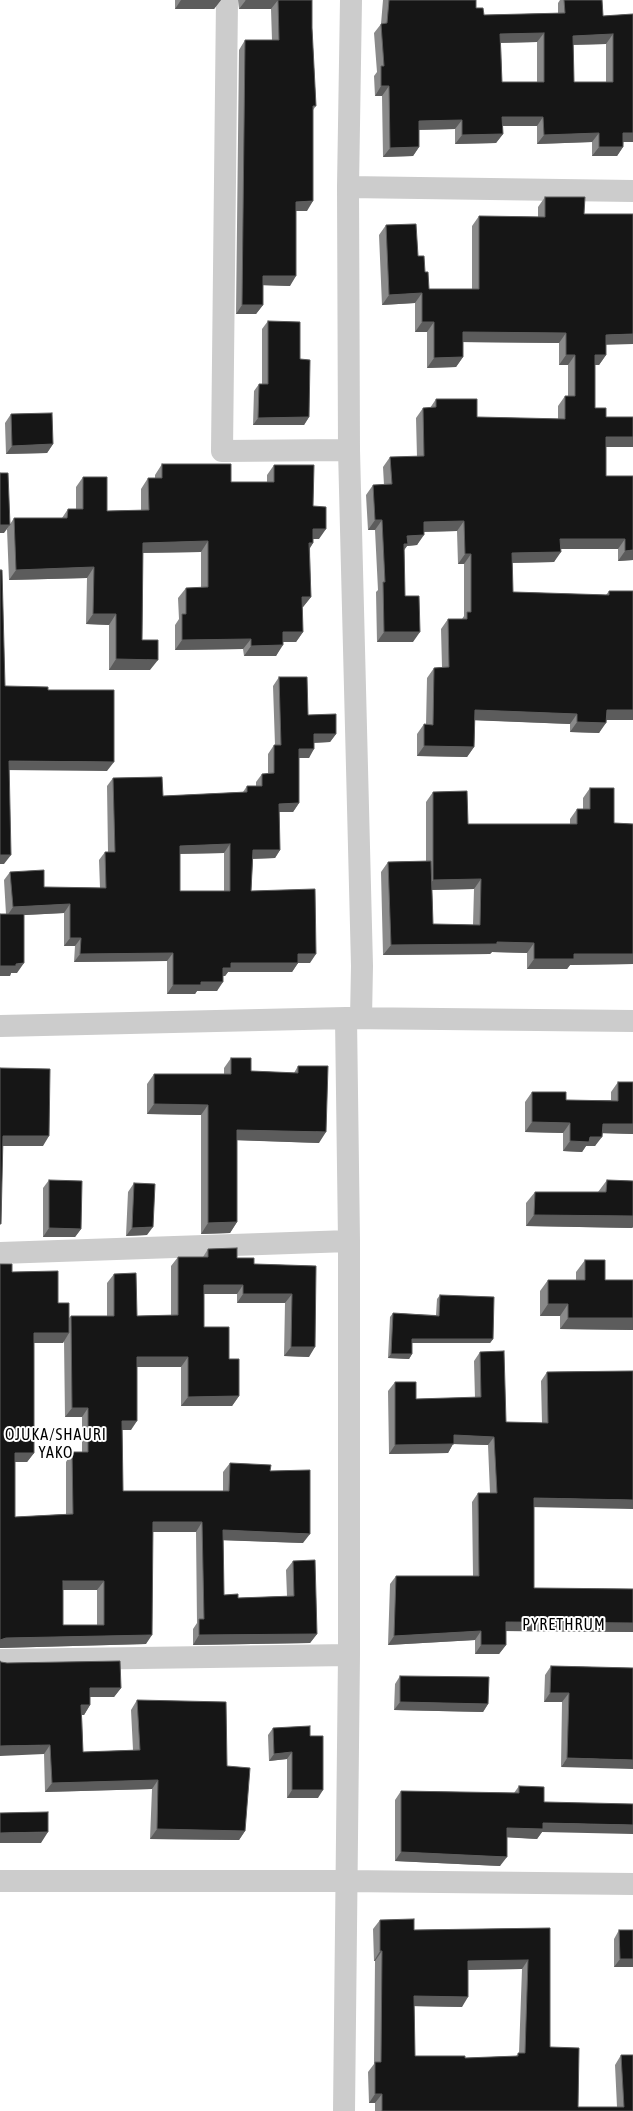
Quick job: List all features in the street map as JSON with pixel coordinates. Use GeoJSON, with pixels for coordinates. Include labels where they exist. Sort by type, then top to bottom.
{"type":"FeatureCollection","features":[{"type":"Feature","properties":{"kind":"street"},"geometry":{"type":"LineString","coordinates":[[227,0],[222,451],[350,450]]}},
{"type":"Feature","properties":{"kind":"street"},"geometry":{"type":"LineString","coordinates":[[344,2111],[345,1881],[349,1655],[349,1240],[354,1018],[362,966],[350,450],[348,187],[351,0]]}},
{"type":"Feature","properties":{"kind":"street"},"geometry":{"type":"LineString","coordinates":[[348,187],[633,191]]}},
{"type":"Feature","properties":{"kind":"street"},"geometry":{"type":"LineString","coordinates":[[0,1026],[354,1018],[633,1021]]}},
{"type":"Feature","properties":{"kind":"street"},"geometry":{"type":"LineString","coordinates":[[0,1254],[349,1240]]}},
{"type":"Feature","properties":{"kind":"street"},"geometry":{"type":"LineString","coordinates":[[0,1660],[349,1655]]}},
{"type":"Feature","properties":{"kind":"street"},"geometry":{"type":"LineString","coordinates":[[0,1881],[345,1881],[633,1884]]}},
{"type":"Feature","properties":{"kind":"building"},"geometry":{"type":"Polygon","coordinates":[[[278,0],[312,0],[316,106],[313,106],[313,201],[296,202],[296,276],[263,276],[263,305],[242,305],[245,40],[279,40],[278,0]]]}},
{"type":"Feature","properties":{"kind":"building"},"geometry":{"type":"Polygon","coordinates":[[[389,0],[476,0],[476,8],[483,8],[484,15],[565,13],[564,0],[602,0],[603,16],[633,14],[633,133],[623,133],[623,147],[599,147],[599,133],[544,135],[543,117],[502,117],[503,134],[462,135],[462,120],[419,121],[419,147],[390,148],[389,86],[381,86],[381,66],[384,66],[381,24],[387,23],[389,0]],[[544,33],[500,34],[502,82],[544,82],[544,33]],[[613,34],[573,36],[574,82],[613,82],[613,34]]]}},
{"type":"Feature","properties":{"kind":"building"},"geometry":{"type":"Polygon","coordinates":[[[545,197],[585,197],[584,214],[633,214],[633,334],[606,335],[606,355],[595,355],[595,408],[606,408],[606,417],[633,417],[633,437],[606,437],[606,476],[633,476],[633,550],[625,551],[625,539],[560,539],[561,552],[512,553],[513,592],[609,595],[609,591],[633,591],[633,710],[607,710],[606,723],[577,722],[577,714],[475,710],[474,747],[424,746],[424,724],[433,725],[434,668],[449,667],[448,619],[467,619],[467,612],[471,612],[471,554],[465,554],[464,521],[424,522],[424,535],[407,536],[408,544],[404,544],[405,596],[419,596],[420,632],[384,632],[383,582],[385,582],[382,520],[375,520],[373,485],[392,484],[390,457],[424,456],[423,408],[436,407],[436,399],[477,399],[477,417],[565,419],[565,396],[575,396],[575,355],[566,355],[566,333],[463,332],[463,357],[434,358],[434,322],[422,322],[422,293],[389,295],[386,225],[416,224],[418,256],[424,256],[425,272],[428,272],[429,289],[479,289],[479,216],[545,217],[545,197]]]}},
{"type":"Feature","properties":{"kind":"building"},"geometry":{"type":"Polygon","coordinates":[[[268,321],[300,322],[300,359],[310,360],[309,417],[258,418],[259,384],[268,384],[268,321]]]}},
{"type":"Feature","properties":{"kind":"building"},"geometry":{"type":"Polygon","coordinates":[[[52,413],[53,444],[12,446],[11,414],[52,413]]]}},
{"type":"Feature","properties":{"kind":"building"},"geometry":{"type":"Polygon","coordinates":[[[162,464],[231,464],[231,482],[274,482],[274,465],[314,465],[313,506],[326,507],[326,529],[313,529],[313,543],[309,543],[311,597],[302,597],[303,632],[283,632],[283,645],[251,646],[251,639],[182,640],[182,614],[186,614],[186,588],[208,587],[208,541],[143,543],[142,640],[158,640],[158,660],[116,659],[116,614],[93,614],[94,567],[16,570],[14,518],[67,518],[68,509],[83,509],[83,477],[107,477],[107,511],[149,510],[148,478],[162,478],[162,464]]]}},
{"type":"Feature","properties":{"kind":"building"},"geometry":{"type":"Polygon","coordinates":[[[0,473],[8,473],[10,525],[0,525],[0,473]]]}},
{"type":"Feature","properties":{"kind":"building"},"geometry":{"type":"Polygon","coordinates":[[[0,570],[2,570],[5,686],[48,687],[48,690],[114,690],[114,762],[9,761],[11,855],[0,855],[0,570]]]}},
{"type":"Feature","properties":{"kind":"building"},"geometry":{"type":"Polygon","coordinates":[[[279,677],[307,677],[308,715],[336,714],[336,734],[314,734],[314,749],[299,749],[299,803],[279,804],[280,850],[253,850],[251,891],[315,889],[316,954],[298,954],[298,963],[231,963],[231,968],[223,968],[223,982],[201,982],[201,985],[173,985],[173,953],[80,954],[81,938],[70,938],[70,904],[13,907],[10,872],[44,870],[44,887],[106,888],[105,852],[115,852],[113,778],[162,777],[163,796],[247,792],[247,786],[262,786],[262,774],[274,773],[274,745],[281,745],[279,677]],[[230,844],[180,846],[180,891],[230,891],[230,844]]]}},
{"type":"Feature","properties":{"kind":"building"},"geometry":{"type":"Polygon","coordinates":[[[590,788],[614,788],[614,823],[633,824],[633,954],[574,954],[574,959],[534,959],[534,943],[497,942],[497,944],[391,945],[388,862],[431,861],[433,924],[480,925],[481,879],[433,880],[433,792],[467,791],[468,824],[577,824],[577,809],[590,809],[590,788]]]}},
{"type":"Feature","properties":{"kind":"building"},"geometry":{"type":"Polygon","coordinates":[[[0,914],[24,914],[24,963],[16,964],[16,966],[0,966],[0,914]]]}},
{"type":"Feature","properties":{"kind":"building"},"geometry":{"type":"Polygon","coordinates":[[[231,1058],[251,1058],[251,1071],[298,1073],[298,1066],[328,1066],[326,1132],[237,1130],[237,1222],[208,1223],[208,1105],[154,1104],[154,1074],[231,1074],[231,1058]]]}},
{"type":"Feature","properties":{"kind":"building"},"geometry":{"type":"Polygon","coordinates":[[[0,1068],[50,1069],[49,1136],[3,1136],[1,1224],[0,1224],[0,1068]]]}},
{"type":"Feature","properties":{"kind":"building"},"geometry":{"type":"Polygon","coordinates":[[[618,1082],[633,1082],[633,1124],[603,1124],[602,1137],[590,1137],[589,1142],[570,1141],[570,1123],[532,1122],[532,1092],[566,1092],[566,1100],[618,1101],[618,1082]]]}},
{"type":"Feature","properties":{"kind":"building"},"geometry":{"type":"Polygon","coordinates":[[[49,1180],[82,1181],[81,1229],[49,1228],[49,1180]]]}},
{"type":"Feature","properties":{"kind":"building"},"geometry":{"type":"Polygon","coordinates":[[[607,1180],[633,1181],[633,1216],[534,1215],[535,1192],[606,1192],[607,1180]]]}},
{"type":"Feature","properties":{"kind":"building"},"geometry":{"type":"Polygon","coordinates":[[[134,1183],[155,1184],[153,1227],[132,1228],[134,1183]]]}},
{"type":"Feature","properties":{"kind":"building"},"geometry":{"type":"Polygon","coordinates":[[[237,1248],[237,1258],[254,1258],[254,1264],[316,1266],[315,1347],[291,1347],[292,1294],[243,1294],[243,1285],[204,1285],[204,1327],[229,1327],[229,1359],[239,1359],[239,1396],[188,1397],[188,1357],[137,1357],[137,1421],[122,1421],[123,1491],[229,1491],[230,1463],[271,1465],[270,1471],[310,1470],[310,1534],[223,1530],[224,1595],[238,1594],[238,1598],[294,1596],[293,1561],[315,1560],[317,1634],[199,1635],[199,1619],[204,1619],[202,1522],[153,1522],[152,1635],[6,1638],[0,1640],[0,1264],[12,1264],[12,1272],[58,1271],[58,1303],[69,1303],[69,1333],[34,1333],[34,1453],[15,1453],[15,1517],[73,1514],[72,1452],[88,1452],[88,1408],[72,1408],[71,1316],[114,1316],[114,1274],[136,1273],[137,1316],[178,1315],[178,1257],[208,1257],[208,1249],[237,1248]],[[63,1581],[63,1625],[104,1625],[104,1581],[63,1581]]]}},
{"type":"Feature","properties":{"kind":"building"},"geometry":{"type":"Polygon","coordinates":[[[585,1260],[605,1260],[605,1280],[633,1280],[633,1318],[568,1318],[568,1304],[548,1304],[548,1280],[585,1280],[585,1260]]]}},
{"type":"Feature","properties":{"kind":"building"},"geometry":{"type":"Polygon","coordinates":[[[440,1295],[494,1297],[493,1339],[412,1339],[412,1354],[391,1354],[393,1313],[439,1316],[440,1295]]]}},
{"type":"Feature","properties":{"kind":"building"},"geometry":{"type":"Polygon","coordinates":[[[504,1351],[506,1422],[548,1423],[547,1372],[633,1371],[633,1500],[534,1498],[534,1588],[633,1589],[633,1623],[506,1622],[506,1645],[481,1645],[481,1631],[394,1636],[396,1576],[479,1576],[478,1493],[497,1493],[494,1437],[454,1435],[454,1444],[395,1445],[395,1382],[416,1382],[416,1399],[481,1397],[480,1352],[504,1351]]]}},
{"type":"Feature","properties":{"kind":"building"},"geometry":{"type":"Polygon","coordinates":[[[0,1661],[7,1663],[120,1661],[121,1688],[90,1688],[90,1705],[81,1705],[83,1752],[140,1750],[137,1700],[226,1702],[227,1766],[250,1768],[245,1831],[157,1829],[158,1780],[52,1783],[50,1745],[0,1746],[0,1661]]]}},
{"type":"Feature","properties":{"kind":"building"},"geometry":{"type":"Polygon","coordinates":[[[551,1666],[633,1668],[633,1760],[567,1758],[569,1693],[550,1693],[551,1666]]]}},
{"type":"Feature","properties":{"kind":"building"},"geometry":{"type":"Polygon","coordinates":[[[400,1676],[489,1677],[488,1704],[400,1702],[400,1676]]]}},
{"type":"Feature","properties":{"kind":"building"},"geometry":{"type":"Polygon","coordinates":[[[310,1726],[310,1736],[323,1736],[323,1790],[292,1790],[292,1752],[274,1754],[273,1728],[310,1726]]]}},
{"type":"Feature","properties":{"kind":"building"},"geometry":{"type":"Polygon","coordinates":[[[519,1786],[544,1787],[544,1802],[633,1804],[633,1825],[543,1823],[543,1829],[507,1828],[507,1857],[401,1852],[401,1791],[519,1793],[519,1786]]]}},
{"type":"Feature","properties":{"kind":"building"},"geometry":{"type":"Polygon","coordinates":[[[48,1812],[48,1832],[0,1833],[0,1813],[48,1812]]]}},
{"type":"Feature","properties":{"kind":"building"},"geometry":{"type":"Polygon","coordinates":[[[414,1919],[414,1930],[550,1928],[550,2047],[579,2048],[578,2107],[624,2107],[621,2055],[633,2055],[633,2111],[382,2111],[382,2094],[375,2094],[375,2062],[381,2062],[382,1951],[380,1951],[380,1920],[414,1919]],[[528,1960],[468,1961],[468,1997],[414,1996],[415,2056],[465,2056],[465,2058],[518,2056],[518,2053],[525,2053],[528,1960]]]}},
{"type":"Feature","properties":{"kind":"building"},"geometry":{"type":"Polygon","coordinates":[[[619,1930],[633,1930],[633,1959],[620,1959],[619,1930]]]}},
{"type":"Feature","properties":{"kind":"district","name":"OJUKA/SHAURI YAKO"},"geometry":{"type":"Point","coordinates":[56,1444]}},
{"type":"Feature","properties":{"kind":"district","name":"PYRETHRUM"},"geometry":{"type":"Point","coordinates":[564,1625]}}]}
